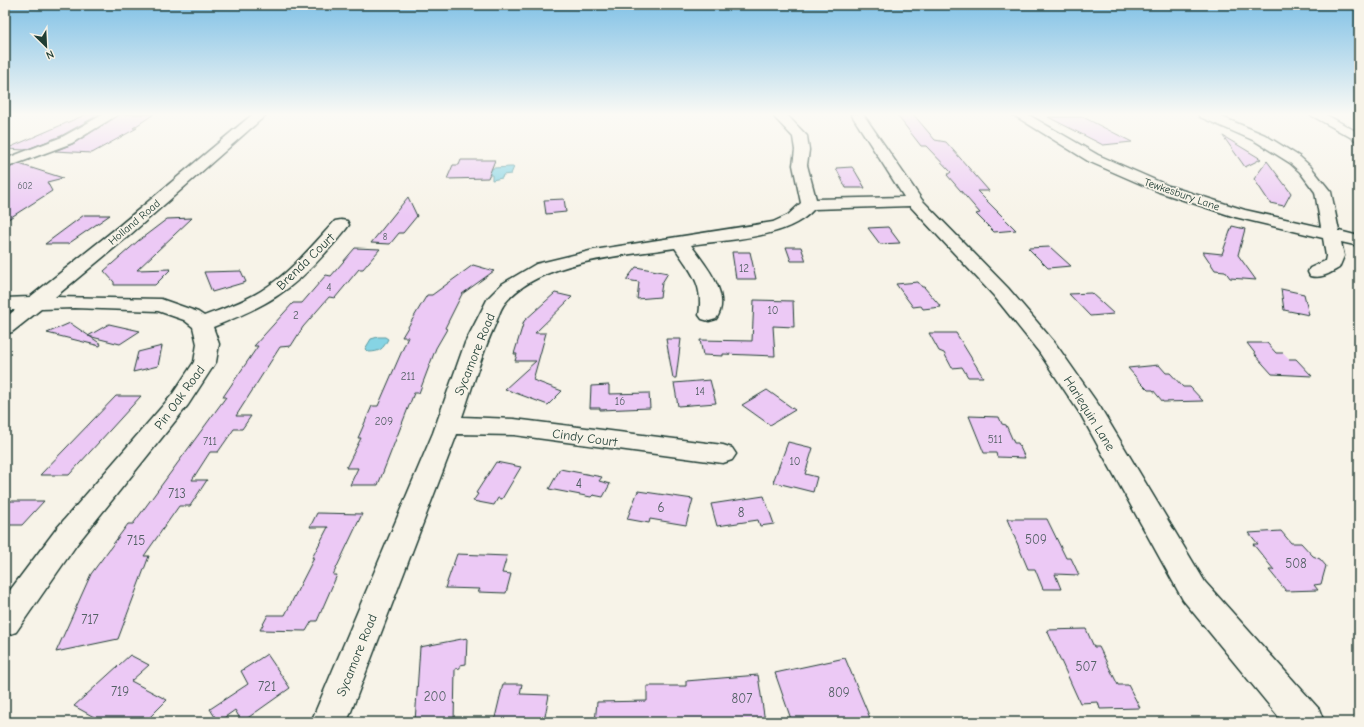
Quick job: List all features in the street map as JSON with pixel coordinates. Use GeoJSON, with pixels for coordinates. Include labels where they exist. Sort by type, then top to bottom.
{"type":"FeatureCollection","features":[{"type":"Feature","properties":{"kind":"street"},"geometry":{"type":"LineString","coordinates":[[5,164],[47,148]]}},
{"type":"Feature","properties":{"kind":"street","name":"Holland Road"},"geometry":{"type":"LineString","coordinates":[[5,328],[222,148]]}},
{"type":"Feature","properties":{"kind":"street"},"geometry":{"type":"LineString","coordinates":[[802,148],[800,165],[809,204],[914,201]]}},
{"type":"Feature","properties":{"kind":"street","name":"Harlequin Lane"},"geometry":{"type":"LineString","coordinates":[[879,148],[914,201],[1001,292],[1047,348],[1092,413],[1194,592],[1302,721]]}},
{"type":"Feature","properties":{"kind":"street","name":"Tewkesbury Lane"},"geometry":{"type":"LineString","coordinates":[[1076,148],[1093,158],[1144,182],[1241,214],[1359,241]]}},
{"type":"Feature","properties":{"kind":"street"},"geometry":{"type":"LineString","coordinates":[[1276,148],[1306,169],[1323,192],[1328,209],[1330,234],[1335,256],[1333,264],[1317,272]]}},
{"type":"Feature","properties":{"kind":"street","name":"Sycamore Road"},"geometry":{"type":"LineString","coordinates":[[330,722],[447,425],[476,343],[495,302],[509,288],[542,268],[594,255],[776,227],[788,222],[800,214],[809,204]]}},
{"type":"Feature","properties":{"kind":"street","name":"Brenda Court"},"geometry":{"type":"LineString","coordinates":[[202,324],[252,304],[276,290],[305,263],[341,225]]}},
{"type":"Feature","properties":{"kind":"street"},"geometry":{"type":"LineString","coordinates":[[679,241],[707,283],[711,300],[709,315]]}},
{"type":"Feature","properties":{"kind":"street"},"geometry":{"type":"LineString","coordinates":[[5,304],[74,302],[161,306],[191,316],[202,324]]}},
{"type":"Feature","properties":{"kind":"street","name":"Pin Oak Road"},"geometry":{"type":"LineString","coordinates":[[5,622],[67,536],[180,400],[196,376],[206,360],[208,344],[202,324]]}},
{"type":"Feature","properties":{"kind":"street","name":"Cindy Court"},"geometry":{"type":"LineString","coordinates":[[447,425],[514,427],[723,454]]}},
{"type":"Feature","properties":{"kind":"water"},"geometry":{"type":"Polygon","coordinates":[[[514,167],[511,174],[503,175],[502,178],[492,180],[492,175],[471,176],[478,169],[514,167]]]}},
{"type":"Feature","properties":{"kind":"water"},"geometry":{"type":"Polygon","coordinates":[[[385,337],[388,339],[381,349],[368,352],[365,349],[371,339],[385,337]]]}},
{"type":"Feature","properties":{"kind":"building"},"geometry":{"type":"Polygon","coordinates":[[[8,148],[30,148],[25,150],[6,149],[8,148]]]}},
{"type":"Feature","properties":{"kind":"building"},"geometry":{"type":"Polygon","coordinates":[[[63,148],[101,148],[92,153],[55,151],[63,148]]]}},
{"type":"Feature","properties":{"kind":"building"},"geometry":{"type":"Polygon","coordinates":[[[928,148],[951,148],[989,191],[977,191],[1016,230],[994,232],[976,214],[980,213],[947,175],[951,172],[928,148]]]}},
{"type":"Feature","properties":{"kind":"building"},"geometry":{"type":"Polygon","coordinates":[[[1231,148],[1243,148],[1261,159],[1245,167],[1231,148]]]}},
{"type":"Feature","properties":{"kind":"building"},"geometry":{"type":"Polygon","coordinates":[[[461,160],[495,160],[488,178],[447,179],[453,165],[459,165],[461,160]]]}},
{"type":"Feature","properties":{"kind":"building"},"geometry":{"type":"Polygon","coordinates":[[[1267,161],[1291,193],[1284,206],[1270,203],[1254,179],[1267,161]]]}},
{"type":"Feature","properties":{"kind":"building"},"geometry":{"type":"Polygon","coordinates":[[[19,164],[63,178],[47,182],[52,191],[5,221],[5,169],[19,164]]]}},
{"type":"Feature","properties":{"kind":"building"},"geometry":{"type":"Polygon","coordinates":[[[852,167],[865,188],[846,188],[836,168],[852,167]]]}},
{"type":"Feature","properties":{"kind":"building"},"geometry":{"type":"Polygon","coordinates":[[[408,197],[417,216],[403,233],[399,233],[390,244],[371,243],[408,197]]]}},
{"type":"Feature","properties":{"kind":"building"},"geometry":{"type":"Polygon","coordinates":[[[564,199],[566,212],[546,214],[544,200],[564,199]]]}},
{"type":"Feature","properties":{"kind":"building"},"geometry":{"type":"Polygon","coordinates":[[[84,215],[110,215],[68,244],[45,244],[84,215]]]}},
{"type":"Feature","properties":{"kind":"building"},"geometry":{"type":"Polygon","coordinates":[[[192,218],[137,270],[171,269],[155,285],[114,285],[114,282],[104,271],[138,241],[167,219],[192,218]]]}},
{"type":"Feature","properties":{"kind":"building"},"geometry":{"type":"Polygon","coordinates":[[[1232,226],[1245,229],[1238,255],[1256,280],[1230,278],[1225,271],[1215,270],[1203,252],[1222,254],[1232,226]]]}},
{"type":"Feature","properties":{"kind":"building"},"geometry":{"type":"Polygon","coordinates":[[[888,227],[900,243],[880,244],[868,228],[888,227]]]}},
{"type":"Feature","properties":{"kind":"building"},"geometry":{"type":"Polygon","coordinates":[[[786,247],[801,247],[806,261],[791,261],[786,247]]]}},
{"type":"Feature","properties":{"kind":"building"},"geometry":{"type":"Polygon","coordinates":[[[1050,247],[1071,266],[1048,268],[1028,248],[1050,247]]]}},
{"type":"Feature","properties":{"kind":"building"},"geometry":{"type":"Polygon","coordinates":[[[355,248],[380,249],[363,269],[359,269],[335,298],[329,297],[303,327],[291,346],[280,347],[236,416],[251,416],[242,429],[234,429],[218,452],[210,452],[192,480],[207,480],[190,506],[179,506],[144,556],[149,556],[118,639],[56,652],[91,574],[128,524],[133,524],[226,397],[223,397],[258,346],[254,346],[293,303],[302,303],[326,275],[331,276],[355,248]]]}},
{"type":"Feature","properties":{"kind":"building"},"geometry":{"type":"Polygon","coordinates":[[[732,252],[750,252],[756,279],[736,279],[732,252]]]}},
{"type":"Feature","properties":{"kind":"building"},"geometry":{"type":"Polygon","coordinates":[[[473,265],[494,271],[462,294],[445,328],[447,329],[436,348],[419,393],[414,393],[378,485],[350,485],[358,468],[346,468],[361,438],[358,438],[372,406],[378,406],[408,337],[402,337],[427,295],[432,295],[473,265]]]}},
{"type":"Feature","properties":{"kind":"building"},"geometry":{"type":"Polygon","coordinates":[[[636,267],[668,273],[662,283],[660,297],[637,299],[639,282],[626,280],[636,267]]]}},
{"type":"Feature","properties":{"kind":"building"},"geometry":{"type":"Polygon","coordinates":[[[241,271],[246,282],[212,292],[204,272],[241,271]]]}},
{"type":"Feature","properties":{"kind":"building"},"geometry":{"type":"Polygon","coordinates":[[[918,282],[941,307],[923,309],[921,306],[913,307],[896,284],[918,282]]]}},
{"type":"Feature","properties":{"kind":"building"},"geometry":{"type":"Polygon","coordinates":[[[1281,289],[1304,294],[1309,315],[1284,310],[1281,289]]]}},
{"type":"Feature","properties":{"kind":"building"},"geometry":{"type":"Polygon","coordinates":[[[555,293],[572,297],[535,333],[546,333],[533,380],[562,391],[548,405],[505,389],[536,361],[515,361],[517,354],[514,354],[524,321],[555,293]]]}},
{"type":"Feature","properties":{"kind":"building"},"geometry":{"type":"Polygon","coordinates":[[[1091,293],[1114,314],[1090,316],[1069,294],[1091,293]]]}},
{"type":"Feature","properties":{"kind":"building"},"geometry":{"type":"Polygon","coordinates":[[[754,300],[793,301],[794,327],[773,326],[775,356],[723,354],[723,356],[703,355],[700,340],[752,341],[754,300]]]}},
{"type":"Feature","properties":{"kind":"building"},"geometry":{"type":"Polygon","coordinates":[[[70,323],[101,344],[100,346],[47,333],[70,323]]]}},
{"type":"Feature","properties":{"kind":"building"},"geometry":{"type":"Polygon","coordinates":[[[109,324],[140,331],[120,344],[88,336],[109,324]]]}},
{"type":"Feature","properties":{"kind":"building"},"geometry":{"type":"Polygon","coordinates":[[[929,333],[956,333],[983,377],[968,377],[962,367],[952,368],[944,353],[939,351],[929,333]]]}},
{"type":"Feature","properties":{"kind":"building"},"geometry":{"type":"Polygon","coordinates":[[[666,339],[681,339],[676,378],[673,378],[666,339]]]}},
{"type":"Feature","properties":{"kind":"building"},"geometry":{"type":"Polygon","coordinates":[[[1247,343],[1267,343],[1276,353],[1283,353],[1289,359],[1296,359],[1312,376],[1272,374],[1255,355],[1257,356],[1247,343]]]}},
{"type":"Feature","properties":{"kind":"building"},"geometry":{"type":"Polygon","coordinates":[[[162,346],[158,366],[133,372],[138,352],[162,346]]]}},
{"type":"Feature","properties":{"kind":"building"},"geometry":{"type":"Polygon","coordinates":[[[1159,365],[1166,373],[1170,373],[1183,387],[1190,387],[1203,401],[1163,402],[1153,390],[1148,390],[1128,368],[1159,365]]]}},
{"type":"Feature","properties":{"kind":"building"},"geometry":{"type":"Polygon","coordinates":[[[710,380],[716,403],[678,406],[674,383],[710,380]]]}},
{"type":"Feature","properties":{"kind":"building"},"geometry":{"type":"Polygon","coordinates":[[[609,385],[609,394],[649,393],[650,408],[600,410],[600,408],[590,408],[591,386],[609,385]]]}},
{"type":"Feature","properties":{"kind":"building"},"geometry":{"type":"Polygon","coordinates":[[[767,390],[795,410],[770,425],[742,405],[767,390]]]}},
{"type":"Feature","properties":{"kind":"building"},"geometry":{"type":"Polygon","coordinates":[[[116,396],[141,396],[69,475],[40,475],[116,396]]]}},
{"type":"Feature","properties":{"kind":"building"},"geometry":{"type":"Polygon","coordinates":[[[969,416],[999,417],[1002,424],[1006,425],[1014,443],[1018,443],[1025,458],[997,457],[996,453],[984,453],[969,416]]]}},
{"type":"Feature","properties":{"kind":"building"},"geometry":{"type":"Polygon","coordinates":[[[788,442],[813,448],[805,474],[817,477],[813,492],[773,482],[788,442]]]}},
{"type":"Feature","properties":{"kind":"building"},"geometry":{"type":"Polygon","coordinates":[[[496,462],[521,467],[502,499],[498,498],[494,505],[473,501],[478,494],[476,493],[496,462]]]}},
{"type":"Feature","properties":{"kind":"building"},"geometry":{"type":"Polygon","coordinates":[[[560,469],[602,477],[599,481],[610,484],[603,497],[593,495],[591,497],[549,489],[560,469]]]}},
{"type":"Feature","properties":{"kind":"building"},"geometry":{"type":"Polygon","coordinates":[[[638,491],[693,499],[686,525],[650,519],[649,523],[627,519],[638,491]]]}},
{"type":"Feature","properties":{"kind":"building"},"geometry":{"type":"Polygon","coordinates":[[[764,496],[774,524],[760,526],[758,520],[717,526],[711,504],[764,496]]]}},
{"type":"Feature","properties":{"kind":"building"},"geometry":{"type":"Polygon","coordinates":[[[5,501],[44,501],[22,525],[5,525],[5,501]]]}},
{"type":"Feature","properties":{"kind":"building"},"geometry":{"type":"Polygon","coordinates":[[[317,513],[362,514],[333,575],[337,575],[317,621],[312,621],[306,631],[260,630],[268,615],[285,615],[314,558],[312,558],[328,527],[310,527],[317,513]]]}},
{"type":"Feature","properties":{"kind":"building"},"geometry":{"type":"Polygon","coordinates":[[[1007,519],[1047,519],[1066,558],[1071,558],[1079,575],[1055,574],[1061,589],[1043,589],[1035,569],[1028,569],[1007,519]]]}},
{"type":"Feature","properties":{"kind":"building"},"geometry":{"type":"Polygon","coordinates":[[[1281,531],[1291,543],[1301,543],[1313,556],[1320,559],[1326,566],[1321,584],[1314,585],[1318,590],[1286,591],[1269,570],[1274,570],[1253,544],[1258,544],[1249,533],[1281,531]]]}},
{"type":"Feature","properties":{"kind":"building"},"geometry":{"type":"Polygon","coordinates":[[[457,554],[507,556],[502,573],[511,574],[506,593],[478,592],[480,589],[445,588],[457,554]]]}},
{"type":"Feature","properties":{"kind":"building"},"geometry":{"type":"Polygon","coordinates":[[[1086,629],[1094,647],[1099,647],[1118,685],[1128,685],[1140,708],[1100,709],[1098,702],[1080,703],[1047,630],[1086,629]]]}},
{"type":"Feature","properties":{"kind":"building"},"geometry":{"type":"Polygon","coordinates":[[[467,638],[466,664],[460,665],[460,668],[455,669],[454,722],[415,722],[420,647],[467,638]]]}},
{"type":"Feature","properties":{"kind":"building"},"geometry":{"type":"Polygon","coordinates":[[[267,654],[290,688],[242,722],[235,710],[218,722],[210,709],[248,684],[241,671],[267,654]]]}},
{"type":"Feature","properties":{"kind":"building"},"geometry":{"type":"Polygon","coordinates":[[[130,655],[149,665],[131,681],[167,700],[145,722],[103,722],[74,706],[130,655]]]}},
{"type":"Feature","properties":{"kind":"building"},"geometry":{"type":"Polygon","coordinates":[[[845,658],[870,718],[852,722],[792,722],[775,673],[845,658]]]}},
{"type":"Feature","properties":{"kind":"building"},"geometry":{"type":"Polygon","coordinates":[[[758,675],[765,722],[595,722],[597,702],[647,701],[647,686],[686,686],[686,681],[758,675]]]}},
{"type":"Feature","properties":{"kind":"building"},"geometry":{"type":"Polygon","coordinates":[[[503,684],[522,684],[520,694],[549,695],[544,722],[494,722],[503,684]]]}}]}
